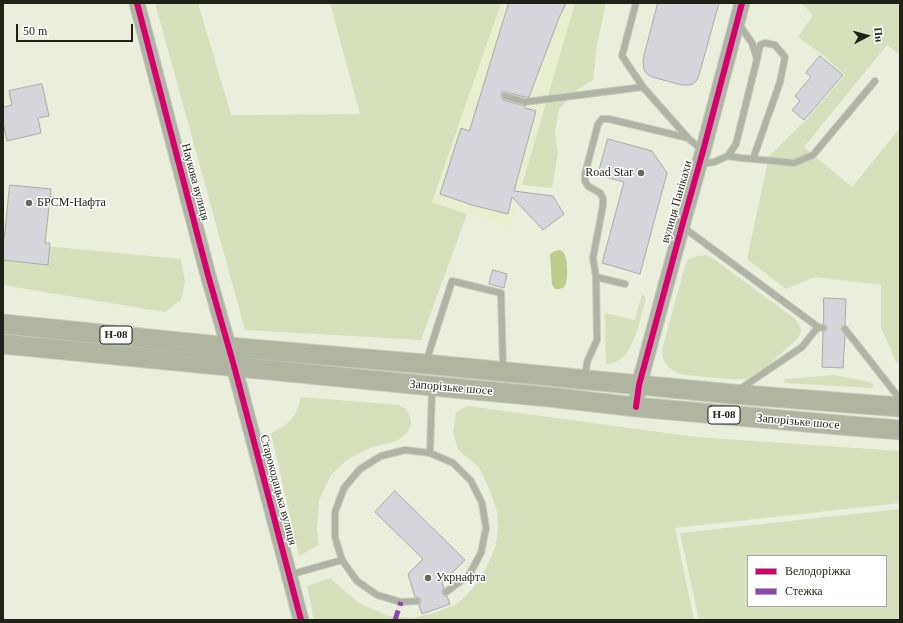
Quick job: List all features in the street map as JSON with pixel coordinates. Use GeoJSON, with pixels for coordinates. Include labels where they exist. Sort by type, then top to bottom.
{"type":"FeatureCollection","features":[{"type":"Feature","properties":{"kind":"main road","name":"Запорізьке шосе"},"geometry":{"type":"LineString","coordinates":[[3,324],[229,347],[425,364],[732,394],[900,408]]}},
{"type":"Feature","properties":{"kind":"main road","name":"Запорізьке шосе"},"geometry":{"type":"LineString","coordinates":[[3,344],[541,396],[636,407],[900,430]]}},
{"type":"Feature","properties":{"kind":"street","name":"Наукова вулиця"},"geometry":{"type":"LineString","coordinates":[[137,3],[208,275],[234,366]]}},
{"type":"Feature","properties":{"kind":"street","name":"вулиця Панікахи"},"geometry":{"type":"LineString","coordinates":[[636,407],[639,385],[742,3]]}},
{"type":"Feature","properties":{"kind":"street","name":"Старокодацька вулиця"},"geometry":{"type":"LineString","coordinates":[[234,366],[301,620]]}},
{"type":"Feature","properties":{"kind":"lane"},"geometry":{"type":"LineString","coordinates":[[636,3],[622,56],[643,87],[688,138],[701,158],[714,162],[728,156],[753,160],[794,163],[813,155],[875,81]]}},
{"type":"Feature","properties":{"kind":"lane"},"geometry":{"type":"LineString","coordinates":[[737,22],[752,42],[757,60]]}},
{"type":"Feature","properties":{"kind":"lane"},"geometry":{"type":"LineString","coordinates":[[728,156],[736,144],[760,45],[765,43],[775,45],[785,57],[780,82],[753,160]]}},
{"type":"Feature","properties":{"kind":"lane"},"geometry":{"type":"LineString","coordinates":[[505,96],[525,102],[643,87]]}},
{"type":"Feature","properties":{"kind":"lane"},"geometry":{"type":"LineString","coordinates":[[584,380],[587,362],[597,340],[596,277],[593,258],[604,205],[603,198],[600,193],[588,186],[585,182],[585,174],[598,124],[602,119],[609,119],[688,138]]}},
{"type":"Feature","properties":{"kind":"lane"},"geometry":{"type":"LineString","coordinates":[[682,226],[820,328],[802,347],[732,394]]}},
{"type":"Feature","properties":{"kind":"lane"},"geometry":{"type":"LineString","coordinates":[[596,277],[625,284]]}},
{"type":"Feature","properties":{"kind":"lane"},"geometry":{"type":"LineString","coordinates":[[425,364],[452,281],[501,293],[503,372]]}},
{"type":"Feature","properties":{"kind":"lane"},"geometry":{"type":"LineString","coordinates":[[845,329],[900,399]]}},
{"type":"Feature","properties":{"kind":"lane"},"geometry":{"type":"LineString","coordinates":[[430,453],[432,386]]}},
{"type":"Feature","properties":{"kind":"lane"},"geometry":{"type":"LineString","coordinates":[[417,602],[402,602],[377,595],[357,581],[342,560],[335,536],[336,512],[344,488],[360,469],[381,456],[405,450],[430,453],[453,463],[471,481],[482,503],[486,528],[481,553],[469,575],[446,592]]}},
{"type":"Feature","properties":{"kind":"lane"},"geometry":{"type":"LineString","coordinates":[[289,575],[342,560]]}},
{"type":"Feature","properties":{"kind":"shaded area"},"geometry":{"type":"Polygon","coordinates":[[[155,3],[198,3],[231,115],[360,114],[330,3],[501,3],[432,202],[467,214],[421,340],[245,330],[155,3]]]}},
{"type":"Feature","properties":{"kind":"shaded area"},"geometry":{"type":"Polygon","coordinates":[[[501,3],[575,3],[510,227],[431,202],[501,3]]]}},
{"type":"Feature","properties":{"kind":"shaded area"},"geometry":{"type":"Polygon","coordinates":[[[575,3],[606,3],[597,45],[593,80],[577,90],[559,109],[555,132],[558,153],[552,188],[522,185],[575,3]]]}},
{"type":"Feature","properties":{"kind":"shaded area"},"geometry":{"type":"Polygon","coordinates":[[[802,3],[900,3],[900,55],[887,45],[804,147],[852,187],[900,128],[900,366],[895,360],[881,327],[881,285],[815,277],[786,289],[747,259],[769,156],[806,120],[845,75],[823,55],[798,37],[813,15],[802,3]]]}},
{"type":"Feature","properties":{"kind":"shaded area"},"geometry":{"type":"Polygon","coordinates":[[[3,242],[181,259],[185,282],[181,300],[165,312],[3,285],[3,242]]]}},
{"type":"Feature","properties":{"kind":"shaded area"},"geometry":{"type":"Polygon","coordinates":[[[560,250],[565,254],[566,258],[567,280],[563,288],[555,289],[552,285],[550,255],[553,252],[560,250]]]}},
{"type":"Feature","properties":{"kind":"shaded area"},"geometry":{"type":"Polygon","coordinates":[[[706,255],[714,259],[795,319],[800,326],[801,331],[797,339],[759,374],[753,377],[734,379],[685,375],[672,370],[664,360],[662,353],[663,346],[686,262],[693,257],[706,255]]]}},
{"type":"Feature","properties":{"kind":"shaded area"},"geometry":{"type":"Polygon","coordinates":[[[642,294],[646,298],[640,322],[630,348],[621,359],[606,365],[605,313],[635,320],[642,294]]]}},
{"type":"Feature","properties":{"kind":"shaded area"},"geometry":{"type":"Polygon","coordinates":[[[834,375],[870,382],[874,386],[872,388],[784,382],[785,379],[834,375]]]}},
{"type":"Feature","properties":{"kind":"shaded area"},"geometry":{"type":"Polygon","coordinates":[[[301,397],[399,405],[406,409],[410,417],[411,426],[407,433],[397,441],[372,447],[348,459],[331,475],[319,500],[317,530],[319,545],[299,556],[271,433],[288,423],[297,410],[301,397]]]}},
{"type":"Feature","properties":{"kind":"shaded area"},"geometry":{"type":"Polygon","coordinates":[[[468,406],[696,437],[900,451],[900,503],[675,528],[694,620],[314,620],[307,586],[330,578],[359,603],[388,616],[413,618],[434,613],[457,604],[474,587],[487,566],[496,545],[498,528],[497,511],[479,467],[458,450],[453,431],[456,412],[468,406]]]}},
{"type":"Feature","properties":{"kind":"shaded area"},"geometry":{"type":"Polygon","coordinates":[[[900,509],[900,620],[699,620],[680,533],[900,509]]]}},
{"type":"Feature","properties":{"kind":"building"},"geometry":{"type":"Polygon","coordinates":[[[509,3],[566,3],[529,97],[506,92],[502,92],[501,95],[503,100],[525,106],[525,108],[536,111],[514,191],[553,196],[564,214],[543,230],[512,197],[508,214],[472,205],[440,194],[461,128],[469,131],[509,3]]]}},
{"type":"Feature","properties":{"kind":"building"},"geometry":{"type":"Polygon","coordinates":[[[658,3],[719,3],[699,75],[693,84],[682,85],[652,77],[644,70],[643,60],[658,3]]]}},
{"type":"Feature","properties":{"kind":"building"},"geometry":{"type":"Polygon","coordinates":[[[820,56],[843,75],[804,120],[792,110],[800,101],[795,96],[811,77],[806,73],[820,56]]]}},
{"type":"Feature","properties":{"kind":"building"},"geometry":{"type":"Polygon","coordinates":[[[42,84],[49,116],[38,118],[41,133],[7,141],[3,123],[3,107],[12,105],[9,91],[42,84]]]}},
{"type":"Feature","properties":{"kind":"building"},"geometry":{"type":"Polygon","coordinates":[[[608,139],[652,151],[667,173],[640,274],[602,263],[624,182],[598,175],[608,139]]]}},
{"type":"Feature","properties":{"kind":"building"},"geometry":{"type":"Polygon","coordinates":[[[10,185],[51,189],[45,243],[50,243],[48,265],[3,260],[3,237],[10,185]]]}},
{"type":"Feature","properties":{"kind":"building"},"geometry":{"type":"Polygon","coordinates":[[[493,270],[507,274],[504,288],[489,284],[493,270]]]}},
{"type":"Feature","properties":{"kind":"building"},"geometry":{"type":"Polygon","coordinates":[[[824,298],[846,299],[845,325],[842,326],[841,329],[845,336],[843,368],[822,367],[823,332],[826,331],[827,328],[824,324],[824,298]]]}},
{"type":"Feature","properties":{"kind":"building"},"geometry":{"type":"Polygon","coordinates":[[[395,491],[465,560],[442,583],[444,588],[442,593],[444,596],[447,596],[450,604],[422,614],[419,605],[421,603],[421,599],[419,597],[415,597],[408,574],[423,559],[375,512],[395,491]]]}},
{"type":"Feature","properties":{"kind":"marked path"},"geometry":{"type":"LineString","coordinates":[[395,620],[401,602]]}},
{"type":"Feature","properties":{"kind":"cycle path"},"geometry":{"type":"LineString","coordinates":[[137,3],[208,275],[234,366],[301,620]]}},
{"type":"Feature","properties":{"kind":"cycle path"},"geometry":{"type":"LineString","coordinates":[[636,407],[639,385],[742,3]]}},
{"type":"Feature","properties":{"kind":"place","name":"Road Star"},"geometry":{"type":"Point","coordinates":[641,173]}},
{"type":"Feature","properties":{"kind":"place","name":"БРСМ-Нафта"},"geometry":{"type":"Point","coordinates":[29,203]}},
{"type":"Feature","properties":{"kind":"place","name":"Укрнафта"},"geometry":{"type":"Point","coordinates":[428,578]}}]}
